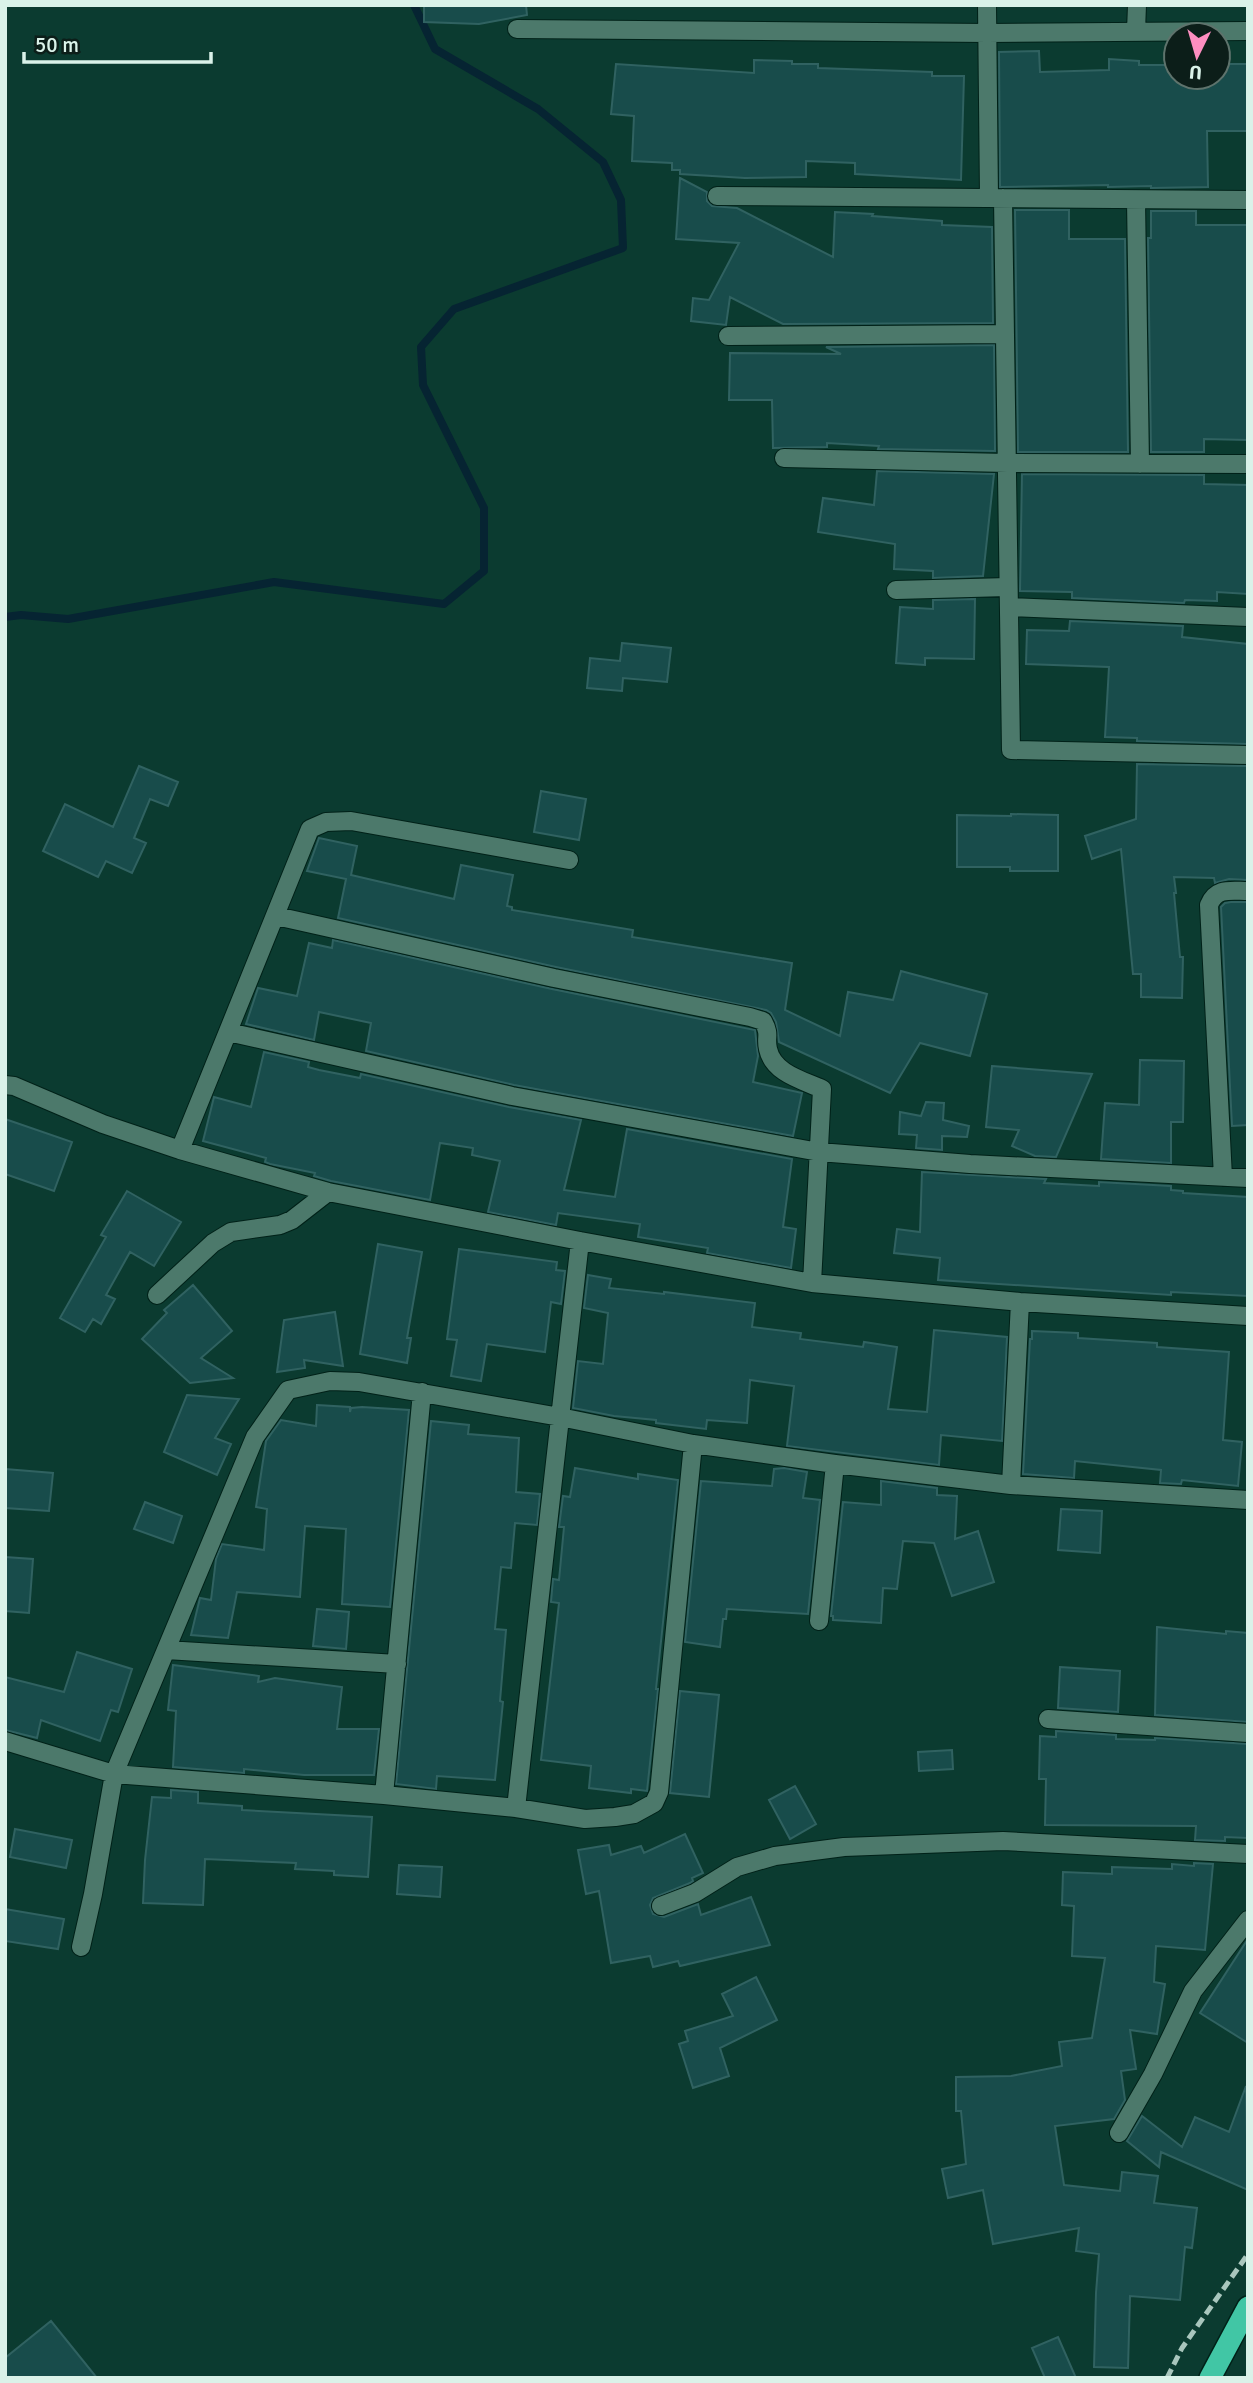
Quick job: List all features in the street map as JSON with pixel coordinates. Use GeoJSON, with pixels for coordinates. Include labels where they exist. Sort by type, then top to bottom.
{"type":"FeatureCollection","features":[{"type":"Feature","properties":{"kind":"highway"},"geometry":{"type":"LineString","coordinates":[[1210,2378],[1248,2307]]}},
{"type":"Feature","properties":{"kind":"street"},"geometry":{"type":"LineString","coordinates":[[987,5],[1004,334],[1011,750],[1248,755]]}},
{"type":"Feature","properties":{"kind":"street"},"geometry":{"type":"LineString","coordinates":[[1136,32],[1137,5]]}},
{"type":"Feature","properties":{"kind":"street"},"geometry":{"type":"LineString","coordinates":[[517,29],[987,33],[1248,31]]}},
{"type":"Feature","properties":{"kind":"street"},"geometry":{"type":"LineString","coordinates":[[717,196],[1248,200]]}},
{"type":"Feature","properties":{"kind":"street"},"geometry":{"type":"LineString","coordinates":[[1136,200],[1140,464]]}},
{"type":"Feature","properties":{"kind":"street"},"geometry":{"type":"LineString","coordinates":[[728,335],[1004,334]]}},
{"type":"Feature","properties":{"kind":"street"},"geometry":{"type":"LineString","coordinates":[[784,458],[1007,463],[1248,464]]}},
{"type":"Feature","properties":{"kind":"street"},"geometry":{"type":"LineString","coordinates":[[896,590],[1008,587]]}},
{"type":"Feature","properties":{"kind":"street"},"geometry":{"type":"LineString","coordinates":[[1009,607],[1248,617]]}},
{"type":"Feature","properties":{"kind":"street"},"geometry":{"type":"LineString","coordinates":[[180,1150],[310,829],[326,822],[351,821],[569,860]]}},
{"type":"Feature","properties":{"kind":"street"},"geometry":{"type":"LineString","coordinates":[[1223,1177],[1209,905],[1219,891],[1248,891]]}},
{"type":"Feature","properties":{"kind":"street"},"geometry":{"type":"LineString","coordinates":[[276,916],[763,1021],[769,1032],[767,1046],[772,1060],[780,1070],[821,1089],[812,1283]]}},
{"type":"Feature","properties":{"kind":"street"},"geometry":{"type":"LineString","coordinates":[[228,1032],[512,1096],[819,1152],[970,1164],[1248,1178]]}},
{"type":"Feature","properties":{"kind":"street"},"geometry":{"type":"LineString","coordinates":[[5,1085],[14,1086],[103,1124],[180,1150],[328,1192],[580,1241],[812,1283],[1020,1303],[1248,1316]]}},
{"type":"Feature","properties":{"kind":"street"},"geometry":{"type":"LineString","coordinates":[[157,1295],[213,1243],[231,1232],[280,1225],[292,1220],[328,1192]]}},
{"type":"Feature","properties":{"kind":"street"},"geometry":{"type":"LineString","coordinates":[[516,1808],[580,1241]]}},
{"type":"Feature","properties":{"kind":"street"},"geometry":{"type":"LineString","coordinates":[[1011,1485],[1020,1303]]}},
{"type":"Feature","properties":{"kind":"street"},"geometry":{"type":"LineString","coordinates":[[81,1947],[114,1774],[255,1437],[288,1390],[330,1381],[359,1382],[560,1417],[693,1444],[835,1465],[1011,1485],[1248,1500]]}},
{"type":"Feature","properties":{"kind":"street"},"geometry":{"type":"LineString","coordinates":[[384,1795],[422,1392]]}},
{"type":"Feature","properties":{"kind":"street"},"geometry":{"type":"LineString","coordinates":[[5,1741],[114,1774],[384,1795],[516,1808],[585,1819],[634,1814],[654,1803],[659,1792],[693,1444]]}},
{"type":"Feature","properties":{"kind":"street"},"geometry":{"type":"LineString","coordinates":[[819,1621],[835,1465]]}},
{"type":"Feature","properties":{"kind":"street"},"geometry":{"type":"LineString","coordinates":[[166,1650],[397,1664]]}},
{"type":"Feature","properties":{"kind":"street"},"geometry":{"type":"LineString","coordinates":[[1048,1719],[1248,1733]]}},
{"type":"Feature","properties":{"kind":"street"},"geometry":{"type":"LineString","coordinates":[[661,1906],[695,1893],[737,1867],[775,1856],[844,1847],[1003,1840],[1248,1854]]}},
{"type":"Feature","properties":{"kind":"street"},"geometry":{"type":"LineString","coordinates":[[1119,2133],[1153,2074],[1193,1991],[1248,1920]]}},
{"type":"Feature","properties":{"kind":"building"},"geometry":{"type":"Polygon","coordinates":[[[424,5],[526,5],[527,15],[479,24],[424,22],[424,5]]]}},
{"type":"Feature","properties":{"kind":"building"},"geometry":{"type":"Polygon","coordinates":[[[1039,51],[1040,72],[1109,70],[1109,59],[1139,61],[1139,65],[1162,65],[1162,91],[1232,91],[1232,64],[1248,64],[1248,131],[1207,131],[1208,187],[1000,187],[999,52],[1039,51]]]}},
{"type":"Feature","properties":{"kind":"building"},"geometry":{"type":"Polygon","coordinates":[[[754,60],[818,64],[818,68],[932,72],[932,76],[964,76],[961,180],[855,174],[855,163],[806,161],[806,177],[745,178],[680,174],[680,170],[672,170],[672,163],[632,161],[634,116],[611,114],[616,64],[754,73],[754,60]]]}},
{"type":"Feature","properties":{"kind":"building"},"geometry":{"type":"Polygon","coordinates":[[[680,178],[707,192],[707,201],[712,206],[737,208],[833,257],[835,212],[942,221],[942,225],[992,227],[993,323],[783,324],[730,297],[726,325],[691,321],[693,298],[709,300],[739,243],[676,239],[680,178]]]}},
{"type":"Feature","properties":{"kind":"building"},"geometry":{"type":"Polygon","coordinates":[[[1015,210],[1069,210],[1069,239],[1125,239],[1128,452],[1018,452],[1015,210]]]}},
{"type":"Feature","properties":{"kind":"building"},"geometry":{"type":"Polygon","coordinates":[[[1151,211],[1196,211],[1196,225],[1248,225],[1248,440],[1204,439],[1204,452],[1151,452],[1148,238],[1151,238],[1151,211]]]}},
{"type":"Feature","properties":{"kind":"building"},"geometry":{"type":"Polygon","coordinates":[[[994,345],[995,451],[878,449],[879,446],[827,443],[827,447],[773,448],[772,400],[729,400],[730,353],[841,354],[826,347],[994,345]]]}},
{"type":"Feature","properties":{"kind":"building"},"geometry":{"type":"Polygon","coordinates":[[[877,471],[994,474],[983,576],[933,578],[933,571],[894,569],[895,544],[818,532],[823,498],[874,505],[877,471]]]}},
{"type":"Feature","properties":{"kind":"building"},"geometry":{"type":"Polygon","coordinates":[[[1022,474],[1204,475],[1204,484],[1248,485],[1248,594],[1217,592],[1217,601],[1185,600],[1184,603],[1072,598],[1072,592],[1020,591],[1022,474]]]}},
{"type":"Feature","properties":{"kind":"building"},"geometry":{"type":"Polygon","coordinates":[[[975,599],[974,659],[925,658],[925,665],[896,663],[900,607],[933,609],[933,600],[975,599]]]}},
{"type":"Feature","properties":{"kind":"building"},"geometry":{"type":"Polygon","coordinates":[[[1070,621],[1183,626],[1182,637],[1248,644],[1248,744],[1137,741],[1137,738],[1105,737],[1109,667],[1026,664],[1027,630],[1069,631],[1070,621]]]}},
{"type":"Feature","properties":{"kind":"building"},"geometry":{"type":"Polygon","coordinates":[[[622,643],[671,648],[667,682],[623,678],[622,691],[587,688],[590,658],[620,661],[622,643]]]}},
{"type":"Feature","properties":{"kind":"building"},"geometry":{"type":"Polygon","coordinates":[[[1137,764],[1248,766],[1248,880],[1229,879],[1215,883],[1214,878],[1174,877],[1180,957],[1183,957],[1182,998],[1141,997],[1141,974],[1133,974],[1121,849],[1092,859],[1085,836],[1136,819],[1137,764]]]}},
{"type":"Feature","properties":{"kind":"building"},"geometry":{"type":"Polygon","coordinates":[[[139,766],[178,782],[168,806],[150,799],[134,838],[146,843],[132,873],[106,861],[98,877],[43,851],[65,804],[113,827],[139,766]]]}},
{"type":"Feature","properties":{"kind":"building"},"geometry":{"type":"Polygon","coordinates":[[[541,791],[586,799],[579,840],[534,832],[541,791]]]}},
{"type":"Feature","properties":{"kind":"building"},"geometry":{"type":"Polygon","coordinates":[[[957,815],[1058,815],[1058,871],[957,867],[957,815]]]}},
{"type":"Feature","properties":{"kind":"building"},"geometry":{"type":"Polygon","coordinates":[[[319,838],[357,846],[351,875],[454,899],[461,865],[513,875],[507,906],[512,907],[512,910],[633,930],[632,937],[792,963],[785,1010],[840,1036],[848,992],[893,1000],[901,971],[987,994],[970,1056],[920,1043],[890,1093],[779,1042],[776,1022],[766,1010],[338,918],[346,879],[307,871],[319,838]]]}},
{"type":"Feature","properties":{"kind":"building"},"geometry":{"type":"Polygon","coordinates":[[[1231,902],[1248,902],[1248,1125],[1232,1126],[1221,907],[1231,902]]]}},
{"type":"Feature","properties":{"kind":"building"},"geometry":{"type":"Polygon","coordinates":[[[333,940],[552,989],[755,1030],[758,1056],[753,1082],[802,1093],[793,1136],[514,1085],[366,1051],[371,1023],[319,1012],[314,1040],[246,1024],[258,988],[297,996],[309,943],[332,948],[333,940]]]}},
{"type":"Feature","properties":{"kind":"building"},"geometry":{"type":"Polygon","coordinates":[[[264,1052],[309,1062],[308,1067],[319,1070],[360,1078],[361,1074],[581,1120],[564,1190],[615,1197],[627,1129],[792,1159],[783,1227],[796,1229],[791,1268],[707,1253],[708,1248],[638,1237],[640,1224],[558,1213],[556,1225],[488,1212],[500,1161],[472,1155],[473,1148],[440,1143],[430,1200],[331,1181],[314,1176],[315,1173],[270,1164],[265,1162],[266,1158],[203,1141],[214,1097],[251,1107],[264,1052]]]}},
{"type":"Feature","properties":{"kind":"building"},"geometry":{"type":"Polygon","coordinates":[[[1140,1060],[1184,1061],[1183,1122],[1171,1122],[1171,1163],[1101,1159],[1105,1103],[1139,1105],[1140,1060]]]}},
{"type":"Feature","properties":{"kind":"building"},"geometry":{"type":"Polygon","coordinates":[[[992,1066],[1092,1074],[1056,1157],[1035,1156],[1012,1146],[1019,1130],[986,1127],[992,1066]]]}},
{"type":"Feature","properties":{"kind":"building"},"geometry":{"type":"Polygon","coordinates":[[[926,1102],[944,1103],[943,1120],[969,1126],[967,1137],[942,1136],[942,1150],[916,1148],[917,1135],[899,1134],[900,1112],[921,1116],[926,1102]]]}},
{"type":"Feature","properties":{"kind":"building"},"geometry":{"type":"Polygon","coordinates":[[[5,1119],[72,1142],[54,1191],[5,1174],[5,1119]]]}},
{"type":"Feature","properties":{"kind":"building"},"geometry":{"type":"Polygon","coordinates":[[[922,1172],[1046,1179],[1044,1183],[1099,1186],[1099,1182],[1171,1186],[1171,1190],[1183,1193],[1248,1197],[1248,1296],[1171,1292],[1171,1295],[938,1280],[940,1258],[894,1253],[897,1229],[920,1232],[922,1172]]]}},
{"type":"Feature","properties":{"kind":"building"},"geometry":{"type":"Polygon","coordinates":[[[127,1191],[181,1222],[154,1266],[130,1252],[106,1295],[115,1299],[101,1324],[93,1319],[85,1332],[60,1318],[106,1237],[101,1235],[127,1191]]]}},
{"type":"Feature","properties":{"kind":"building"},"geometry":{"type":"Polygon","coordinates":[[[378,1244],[422,1252],[407,1338],[411,1338],[407,1363],[360,1354],[378,1244]]]}},
{"type":"Feature","properties":{"kind":"building"},"geometry":{"type":"Polygon","coordinates":[[[459,1249],[557,1262],[556,1270],[565,1271],[561,1304],[551,1302],[545,1352],[487,1344],[481,1381],[451,1376],[457,1340],[447,1339],[459,1249]]]}},
{"type":"Feature","properties":{"kind":"building"},"geometry":{"type":"Polygon","coordinates":[[[588,1275],[611,1279],[609,1288],[755,1303],[752,1327],[801,1333],[800,1339],[863,1347],[864,1342],[897,1347],[888,1409],[927,1412],[934,1330],[1007,1337],[1002,1441],[941,1435],[939,1465],[787,1446],[794,1386],[750,1380],[747,1423],[707,1420],[706,1429],[573,1408],[578,1361],[603,1364],[608,1313],[584,1308],[588,1275]]]}},
{"type":"Feature","properties":{"kind":"building"},"geometry":{"type":"Polygon","coordinates":[[[193,1285],[232,1331],[201,1358],[233,1378],[190,1383],[142,1339],[167,1313],[164,1310],[193,1285]]]}},
{"type":"Feature","properties":{"kind":"building"},"geometry":{"type":"Polygon","coordinates":[[[335,1312],[343,1366],[304,1360],[305,1368],[277,1372],[284,1320],[335,1312]]]}},
{"type":"Feature","properties":{"kind":"building"},"geometry":{"type":"Polygon","coordinates":[[[1032,1331],[1078,1333],[1078,1338],[1157,1343],[1157,1347],[1229,1352],[1223,1440],[1242,1442],[1238,1486],[1182,1480],[1181,1484],[1160,1483],[1161,1470],[1075,1461],[1074,1478],[1023,1474],[1032,1331]]]}},
{"type":"Feature","properties":{"kind":"building"},"geometry":{"type":"Polygon","coordinates":[[[187,1395],[239,1399],[215,1438],[231,1444],[217,1475],[164,1452],[187,1395]]]}},
{"type":"Feature","properties":{"kind":"building"},"geometry":{"type":"Polygon","coordinates":[[[317,1405],[350,1407],[350,1412],[351,1408],[362,1407],[409,1410],[390,1607],[342,1604],[346,1529],[305,1526],[300,1597],[237,1592],[228,1638],[191,1635],[200,1598],[211,1600],[216,1559],[222,1544],[264,1550],[267,1509],[256,1507],[266,1441],[281,1420],[316,1426],[317,1405]]]}},
{"type":"Feature","properties":{"kind":"building"},"geometry":{"type":"Polygon","coordinates":[[[431,1421],[469,1425],[468,1434],[519,1438],[516,1492],[540,1494],[537,1525],[515,1523],[511,1568],[501,1567],[495,1629],[506,1630],[500,1701],[503,1702],[495,1780],[437,1776],[436,1789],[396,1784],[431,1421]]]}},
{"type":"Feature","properties":{"kind":"building"},"geometry":{"type":"Polygon","coordinates":[[[575,1468],[638,1479],[638,1474],[678,1480],[647,1791],[631,1789],[631,1793],[589,1788],[591,1766],[541,1760],[559,1603],[551,1602],[553,1579],[559,1580],[564,1527],[559,1527],[563,1496],[570,1497],[575,1468]]]}},
{"type":"Feature","properties":{"kind":"building"},"geometry":{"type":"Polygon","coordinates":[[[5,1469],[53,1473],[49,1511],[5,1508],[5,1469]]]}},
{"type":"Feature","properties":{"kind":"building"},"geometry":{"type":"Polygon","coordinates":[[[774,1469],[807,1472],[803,1498],[820,1500],[808,1614],[727,1609],[726,1619],[723,1619],[720,1647],[685,1642],[701,1481],[772,1486],[774,1469]]]}},
{"type":"Feature","properties":{"kind":"building"},"geometry":{"type":"Polygon","coordinates":[[[881,1481],[937,1488],[937,1495],[957,1496],[955,1539],[978,1531],[994,1582],[952,1596],[934,1543],[903,1541],[897,1589],[883,1588],[881,1623],[833,1620],[831,1616],[843,1502],[881,1505],[881,1481]]]}},
{"type":"Feature","properties":{"kind":"building"},"geometry":{"type":"Polygon","coordinates":[[[145,1502],[182,1516],[173,1543],[134,1529],[145,1502]]]}},
{"type":"Feature","properties":{"kind":"building"},"geometry":{"type":"Polygon","coordinates":[[[1061,1509],[1102,1511],[1100,1553],[1058,1550],[1061,1509]]]}},
{"type":"Feature","properties":{"kind":"building"},"geometry":{"type":"Polygon","coordinates":[[[5,1557],[33,1559],[29,1613],[5,1611],[5,1557]]]}},
{"type":"Feature","properties":{"kind":"building"},"geometry":{"type":"Polygon","coordinates":[[[317,1609],[349,1612],[346,1649],[313,1646],[317,1609]]]}},
{"type":"Feature","properties":{"kind":"building"},"geometry":{"type":"Polygon","coordinates":[[[1157,1627],[1226,1634],[1226,1631],[1248,1633],[1248,1722],[1155,1715],[1157,1627]]]}},
{"type":"Feature","properties":{"kind":"building"},"geometry":{"type":"Polygon","coordinates":[[[77,1652],[132,1669],[118,1712],[111,1710],[100,1741],[41,1720],[37,1738],[5,1730],[5,1677],[64,1692],[77,1652]]]}},
{"type":"Feature","properties":{"kind":"building"},"geometry":{"type":"Polygon","coordinates":[[[173,1665],[259,1676],[258,1682],[275,1678],[342,1687],[337,1729],[379,1729],[374,1775],[304,1775],[244,1769],[244,1773],[173,1767],[176,1711],[168,1710],[173,1665]]]}},
{"type":"Feature","properties":{"kind":"building"},"geometry":{"type":"Polygon","coordinates":[[[1060,1667],[1120,1671],[1118,1712],[1058,1708],[1060,1667]]]}},
{"type":"Feature","properties":{"kind":"building"},"geometry":{"type":"Polygon","coordinates":[[[680,1691],[719,1695],[709,1797],[670,1793],[680,1691]]]}},
{"type":"Feature","properties":{"kind":"building"},"geometry":{"type":"Polygon","coordinates":[[[1056,1731],[1116,1735],[1116,1739],[1155,1738],[1248,1744],[1248,1838],[1225,1837],[1225,1841],[1195,1840],[1196,1826],[1045,1825],[1046,1779],[1039,1779],[1040,1736],[1056,1737],[1056,1731]]]}},
{"type":"Feature","properties":{"kind":"building"},"geometry":{"type":"Polygon","coordinates":[[[952,1750],[953,1769],[919,1771],[918,1752],[952,1750]]]}},
{"type":"Feature","properties":{"kind":"building"},"geometry":{"type":"Polygon","coordinates":[[[795,1786],[816,1824],[790,1839],[769,1800],[795,1786]]]}},
{"type":"Feature","properties":{"kind":"building"},"geometry":{"type":"Polygon","coordinates":[[[171,1790],[198,1792],[198,1803],[242,1806],[242,1810],[372,1817],[368,1877],[334,1875],[334,1871],[295,1869],[296,1863],[205,1859],[203,1905],[143,1903],[152,1797],[171,1798],[171,1790]]]}},
{"type":"Feature","properties":{"kind":"building"},"geometry":{"type":"Polygon","coordinates":[[[15,1829],[72,1840],[66,1868],[10,1857],[15,1829]]]}},
{"type":"Feature","properties":{"kind":"building"},"geometry":{"type":"Polygon","coordinates":[[[685,1834],[703,1873],[692,1878],[690,1883],[653,1898],[650,1905],[653,1914],[664,1917],[698,1904],[701,1915],[751,1897],[770,1945],[680,1966],[678,1961],[653,1967],[650,1956],[611,1963],[599,1891],[586,1894],[578,1850],[609,1845],[611,1855],[641,1846],[644,1853],[685,1834]]]}},
{"type":"Feature","properties":{"kind":"building"},"geometry":{"type":"Polygon","coordinates":[[[1194,1863],[1213,1864],[1205,1950],[1156,1946],[1154,1982],[1165,1984],[1157,2034],[1130,2030],[1136,2069],[1121,2071],[1125,2100],[1114,2119],[1055,2126],[1064,2185],[1120,2191],[1122,2172],[1158,2176],[1154,2203],[1197,2208],[1192,2248],[1185,2247],[1180,2300],[1130,2296],[1128,2368],[1094,2367],[1099,2254],[1076,2251],[1079,2228],[993,2244],[983,2190],[948,2198],[942,2169],[966,2164],[961,2111],[956,2111],[956,2077],[1011,2076],[1062,2066],[1059,2042],[1092,2038],[1105,1958],[1072,1956],[1074,1906],[1062,1905],[1063,1872],[1112,1874],[1112,1867],[1172,1869],[1172,1864],[1194,1866],[1194,1863]]]}},
{"type":"Feature","properties":{"kind":"building"},"geometry":{"type":"Polygon","coordinates":[[[399,1865],[442,1867],[440,1897],[397,1894],[399,1865]]]}},
{"type":"Feature","properties":{"kind":"building"},"geometry":{"type":"Polygon","coordinates":[[[5,1909],[64,1919],[58,1949],[5,1941],[5,1909]]]}},
{"type":"Feature","properties":{"kind":"building"},"geometry":{"type":"Polygon","coordinates":[[[1248,1939],[1248,2043],[1200,2013],[1248,1939]]]}},
{"type":"Feature","properties":{"kind":"building"},"geometry":{"type":"Polygon","coordinates":[[[756,1977],[777,2020],[720,2048],[729,2076],[693,2088],[679,2044],[688,2041],[685,2031],[733,2016],[722,1994],[756,1977]]]}},
{"type":"Feature","properties":{"kind":"building"},"geometry":{"type":"Polygon","coordinates":[[[1246,2086],[1248,2190],[1161,2152],[1159,2167],[1127,2141],[1142,2116],[1182,2147],[1195,2117],[1229,2132],[1246,2086]]]}},
{"type":"Feature","properties":{"kind":"building"},"geometry":{"type":"Polygon","coordinates":[[[51,2321],[97,2378],[5,2378],[5,2358],[51,2321]]]}},
{"type":"Feature","properties":{"kind":"building"},"geometry":{"type":"Polygon","coordinates":[[[1058,2337],[1076,2378],[1045,2378],[1032,2348],[1058,2337]]]}},
{"type":"Feature","properties":{"kind":"waterway"},"geometry":{"type":"LineString","coordinates":[[5,617],[21,615],[68,619],[274,582],[444,604],[484,571],[484,508],[423,385],[421,347],[454,309],[623,248],[621,200],[603,162],[538,109],[435,49],[414,5]]}},
{"type":"Feature","properties":{"kind":"railway"},"geometry":{"type":"LineString","coordinates":[[1167,2378],[1182,2348],[1248,2254]]}}]}
